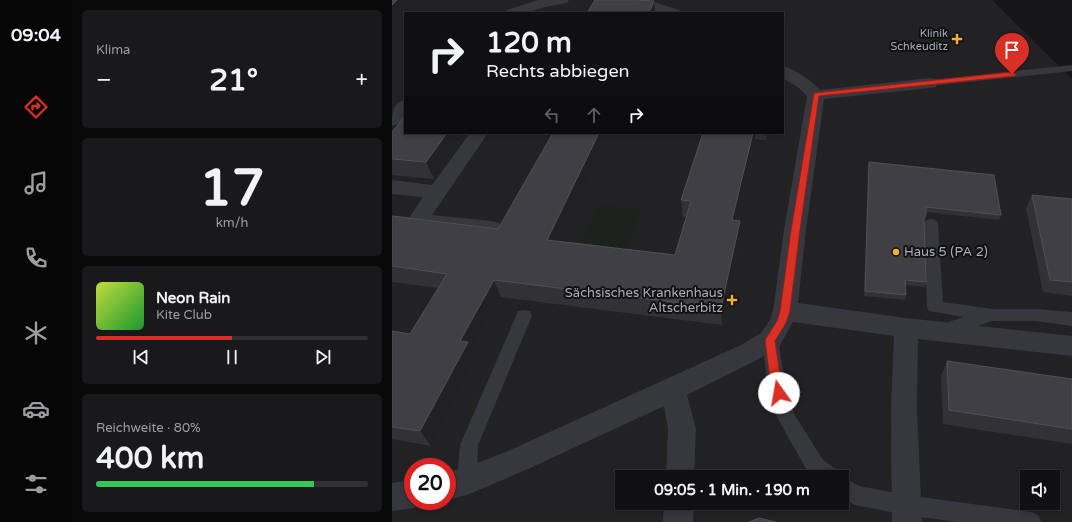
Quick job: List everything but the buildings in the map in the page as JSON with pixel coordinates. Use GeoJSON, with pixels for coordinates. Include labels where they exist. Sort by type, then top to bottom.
{"type":"FeatureCollection","features":[{"type":"Feature","properties":{"kind":"street"},"geometry":{"type":"LineString","coordinates":[[504,0],[505,6],[511,12]]}},
{"type":"Feature","properties":{"kind":"street"},"geometry":{"type":"LineString","coordinates":[[515,12],[543,3],[562,0]]}},
{"type":"Feature","properties":{"kind":"street"},"geometry":{"type":"LineString","coordinates":[[604,0],[647,2],[671,12]]}},
{"type":"Feature","properties":{"kind":"street"},"geometry":{"type":"LineString","coordinates":[[784,72],[805,84],[816,95]]}},
{"type":"Feature","properties":{"kind":"street"},"geometry":{"type":"LineString","coordinates":[[816,95],[930,83]]}},
{"type":"Feature","properties":{"kind":"street"},"geometry":{"type":"LineString","coordinates":[[457,483],[518,460],[673,389],[770,340],[782,323],[785,311],[795,230],[816,95]]}},
{"type":"Feature","properties":{"kind":"street"},"geometry":{"type":"LineString","coordinates":[[477,134],[417,221],[492,228]]}},
{"type":"Feature","properties":{"kind":"street"},"geometry":{"type":"LineString","coordinates":[[392,187],[437,192]]}},
{"type":"Feature","properties":{"kind":"street"},"geometry":{"type":"LineString","coordinates":[[785,311],[906,328],[1072,346]]}},
{"type":"Feature","properties":{"kind":"street"},"geometry":{"type":"LineString","coordinates":[[906,328],[904,409],[907,513]]}},
{"type":"Feature","properties":{"kind":"street"},"geometry":{"type":"LineString","coordinates":[[673,389],[682,429],[680,470]]}},
{"type":"Feature","properties":{"kind":"street"},"geometry":{"type":"LineString","coordinates":[[392,497],[404,495]]}},
{"type":"Feature","properties":{"kind":"street"},"geometry":{"type":"LineString","coordinates":[[678,522],[679,510]]}},
{"type":"Feature","properties":{"kind":"lane"},"geometry":{"type":"LineString","coordinates":[[930,83],[1072,68]]}},
{"type":"Feature","properties":{"kind":"lane"},"geometry":{"type":"LineString","coordinates":[[931,224],[935,306],[992,315],[1036,315],[1072,319]]}},
{"type":"Feature","properties":{"kind":"lane"},"geometry":{"type":"LineString","coordinates":[[942,331],[992,315]]}},
{"type":"Feature","properties":{"kind":"lane"},"geometry":{"type":"LineString","coordinates":[[457,483],[469,445],[524,316]]}},
{"type":"Feature","properties":{"kind":"lane"},"geometry":{"type":"LineString","coordinates":[[770,340],[776,381],[786,417],[816,467],[820,470]]}},
{"type":"Feature","properties":{"kind":"lane"},"geometry":{"type":"LineString","coordinates":[[849,491],[855,495],[907,513],[1031,522]]}},
{"type":"Feature","properties":{"kind":"shaded area","name":"Sächsisches Krankenhaus Altscherbitz"},"geometry":{"type":"Polygon","coordinates":[[[392,0],[992,0],[1072,79],[1072,522],[392,522],[392,0]]]}},
{"type":"Feature","properties":{"kind":"shaded area"},"geometry":{"type":"Polygon","coordinates":[[[598,205],[641,210],[626,253],[579,248],[598,205]]]}},
{"type":"Feature","properties":{"kind":"place","name":"Klinik Schkeuditz"},"geometry":{"type":"Point","coordinates":[957,39]}},
{"type":"Feature","properties":{"kind":"place","name":"Haus 5 (PA 2)"},"geometry":{"type":"Point","coordinates":[896,252]}},
{"type":"Feature","properties":{"kind":"place","name":"Sächsisches Krankenhaus Altscherbitz"},"geometry":{"type":"Point","coordinates":[732,300]}},
{"type":"Feature","properties":{"kind":"route"},"geometry":{"type":"LineString","coordinates":[[779,393],[770,340],[782,323],[785,311],[795,230],[816,95],[1012,74]]}}]}
